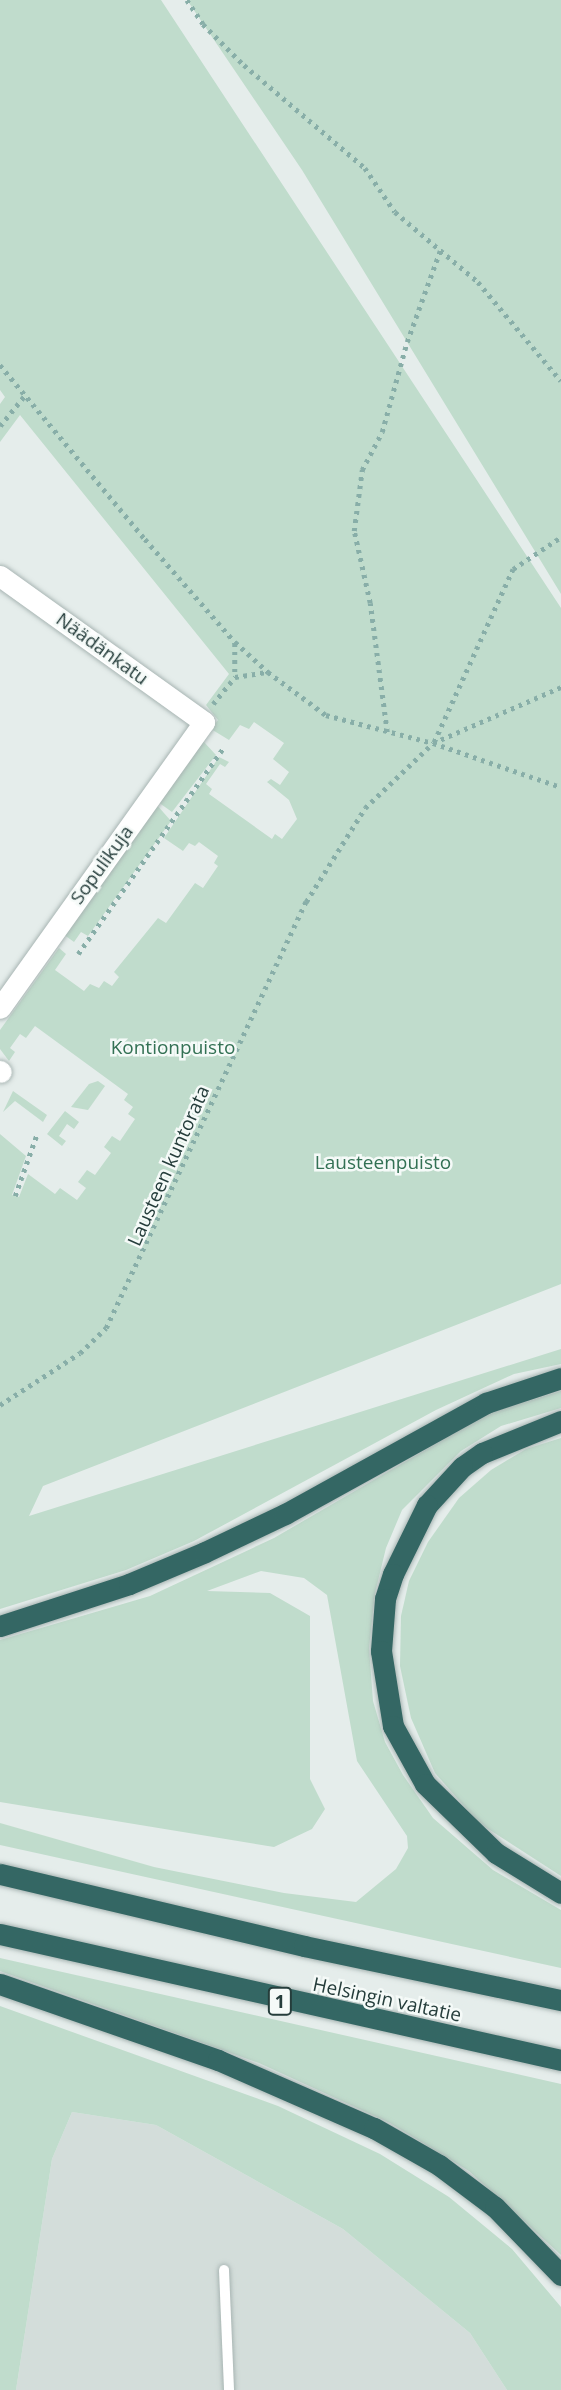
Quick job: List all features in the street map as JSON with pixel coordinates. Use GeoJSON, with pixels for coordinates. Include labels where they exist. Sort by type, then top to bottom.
{"type":"FeatureCollection","features":[{"type":"Feature","properties":{"kind":"highway"},"geometry":{"type":"LineString","coordinates":[[0,1626],[80,1602],[205,1552],[285,1514],[486,1404],[561,1378]]}},
{"type":"Feature","properties":{"kind":"highway"},"geometry":{"type":"LineString","coordinates":[[561,1421],[482,1453],[462,1467],[427,1505],[393,1574],[385,1599],[380,1651],[393,1726],[425,1784],[496,1853],[561,1893]]}},
{"type":"Feature","properties":{"kind":"highway","name":"Helsingin valtatie"},"geometry":{"type":"LineString","coordinates":[[0,1874],[303,1946],[561,2000]]}},
{"type":"Feature","properties":{"kind":"highway","name":"Helsingin valtatie"},"geometry":{"type":"LineString","coordinates":[[0,1934],[561,2060]]}},
{"type":"Feature","properties":{"kind":"highway"},"geometry":{"type":"LineString","coordinates":[[0,1984],[218,2060],[383,2133],[439,2165],[495,2207],[561,2276]]}},
{"type":"Feature","properties":{"kind":"street","name":"Näädänkatu"},"geometry":{"type":"LineString","coordinates":[[0,576],[203,721]]}},
{"type":"Feature","properties":{"kind":"street","name":"Sopulikuja"},"geometry":{"type":"LineString","coordinates":[[0,1008],[203,721]]}},
{"type":"Feature","properties":{"kind":"lane"},"geometry":{"type":"LineString","coordinates":[[224,2270],[229,2390]]}},
{"type":"Feature","properties":{"kind":"path"},"geometry":{"type":"LineString","coordinates":[[187,0],[203,24],[244,65],[365,168],[395,212],[478,282],[561,381]]}},
{"type":"Feature","properties":{"kind":"path"},"geometry":{"type":"LineString","coordinates":[[387,732],[370,603],[354,531],[362,470],[382,432],[440,251]]}},
{"type":"Feature","properties":{"kind":"path"},"geometry":{"type":"LineString","coordinates":[[0,365],[234,642],[268,672],[326,715],[433,743],[561,787]]}},
{"type":"Feature","properties":{"kind":"path"},"geometry":{"type":"LineString","coordinates":[[0,426],[24,396]]}},
{"type":"Feature","properties":{"kind":"path"},"geometry":{"type":"LineString","coordinates":[[433,743],[513,569],[561,537]]}},
{"type":"Feature","properties":{"kind":"path"},"geometry":{"type":"LineString","coordinates":[[203,721],[235,677],[234,642]]}},
{"type":"Feature","properties":{"kind":"path"},"geometry":{"type":"LineString","coordinates":[[235,677],[268,672]]}},
{"type":"Feature","properties":{"kind":"path","name":"Lausteen kuntorata"},"geometry":{"type":"LineString","coordinates":[[0,1405],[80,1353],[106,1328],[306,902],[365,808],[433,743],[561,687]]}},
{"type":"Feature","properties":{"kind":"path"},"geometry":{"type":"LineString","coordinates":[[78,954],[224,747]]}},
{"type":"Feature","properties":{"kind":"path"},"geometry":{"type":"LineString","coordinates":[[15,1196],[37,1134]]}},
{"type":"Feature","properties":{"kind":"shaded area"},"geometry":{"type":"Polygon","coordinates":[[[72,2112],[156,2125],[343,2229],[470,2333],[507,2390],[16,2390],[52,2159],[72,2112]]]}},
{"type":"Feature","properties":{"kind":"green space"},"geometry":{"type":"Polygon","coordinates":[[[0,0],[161,0],[561,608],[561,1284],[43,1486],[29,1516],[561,1349],[561,1364],[514,1374],[436,1410],[194,1541],[126,1570],[0,1609],[0,1134],[26,1156],[12,1195],[19,1197],[28,1174],[55,1194],[60,1188],[77,1200],[86,1188],[78,1182],[87,1170],[95,1175],[111,1153],[104,1147],[112,1136],[120,1141],[135,1119],[128,1114],[133,1107],[124,1100],[128,1094],[35,1026],[26,1038],[20,1034],[10,1048],[15,1052],[9,1061],[0,1049],[0,1030],[59,948],[66,954],[55,970],[84,991],[90,984],[99,988],[104,981],[112,986],[119,977],[114,972],[158,918],[166,923],[195,883],[203,888],[218,866],[214,863],[218,856],[199,842],[195,846],[189,843],[183,851],[164,838],[219,757],[229,762],[225,767],[220,764],[206,784],[212,789],[209,794],[272,839],[275,834],[282,839],[297,819],[289,800],[267,782],[271,779],[280,785],[289,772],[273,759],[284,743],[254,722],[249,729],[240,725],[229,740],[211,729],[218,720],[206,705],[229,674],[20,415],[0,442],[0,404],[5,397],[0,390],[0,0]]]}},
{"type":"Feature","properties":{"kind":"green space"},"geometry":{"type":"Polygon","coordinates":[[[187,0],[561,0],[561,594],[302,170],[187,0]]]}},
{"type":"Feature","properties":{"kind":"green space"},"geometry":{"type":"Polygon","coordinates":[[[203,741],[216,755],[172,812],[158,802],[203,741]]]}},
{"type":"Feature","properties":{"kind":"green space"},"geometry":{"type":"Polygon","coordinates":[[[156,804],[171,821],[88,936],[81,932],[74,942],[63,934],[156,804]]]}},
{"type":"Feature","properties":{"kind":"green space"},"geometry":{"type":"Polygon","coordinates":[[[98,1081],[105,1086],[88,1110],[71,1107],[89,1084],[98,1081]]]}},
{"type":"Feature","properties":{"kind":"green space"},"geometry":{"type":"Polygon","coordinates":[[[13,1091],[47,1115],[43,1122],[15,1101],[3,1112],[13,1091]]]}},
{"type":"Feature","properties":{"kind":"green space"},"geometry":{"type":"Polygon","coordinates":[[[65,1111],[79,1122],[74,1129],[67,1124],[59,1136],[66,1141],[62,1146],[47,1134],[65,1111]]]}},
{"type":"Feature","properties":{"kind":"green space"},"geometry":{"type":"Polygon","coordinates":[[[561,1391],[561,1408],[501,1426],[461,1451],[402,1510],[386,1548],[375,1593],[369,1648],[373,1701],[385,1742],[403,1775],[433,1818],[493,1870],[561,1910],[561,1968],[0,1845],[0,1823],[154,1867],[284,1893],[356,1902],[396,1869],[408,1848],[407,1836],[357,1761],[327,1595],[304,1578],[261,1571],[207,1591],[270,1593],[310,1616],[310,1779],[325,1809],[312,1829],[274,1847],[0,1802],[0,1640],[150,1596],[274,1538],[489,1413],[561,1391]]]}},
{"type":"Feature","properties":{"kind":"green space"},"geometry":{"type":"Polygon","coordinates":[[[561,1438],[561,1876],[479,1823],[435,1773],[411,1718],[400,1666],[401,1616],[409,1581],[428,1542],[459,1498],[491,1470],[526,1449],[561,1438]]]}},
{"type":"Feature","properties":{"kind":"green space"},"geometry":{"type":"Polygon","coordinates":[[[0,1958],[561,2084],[561,2255],[469,2171],[390,2123],[259,2063],[0,1971],[0,1958]]]}},
{"type":"Feature","properties":{"kind":"green space"},"geometry":{"type":"Polygon","coordinates":[[[0,2006],[278,2106],[380,2154],[449,2197],[512,2249],[561,2307],[561,2390],[507,2390],[470,2333],[343,2229],[156,2125],[72,2112],[52,2159],[16,2390],[0,2390],[0,2006]]]}},
{"type":"Feature","properties":{"kind":"park label","name":"Kontionpuisto"},"geometry":{"type":"Point","coordinates":[173,1048]}},
{"type":"Feature","properties":{"kind":"park label","name":"Lausteenpuisto"},"geometry":{"type":"Point","coordinates":[383,1163]}}]}
